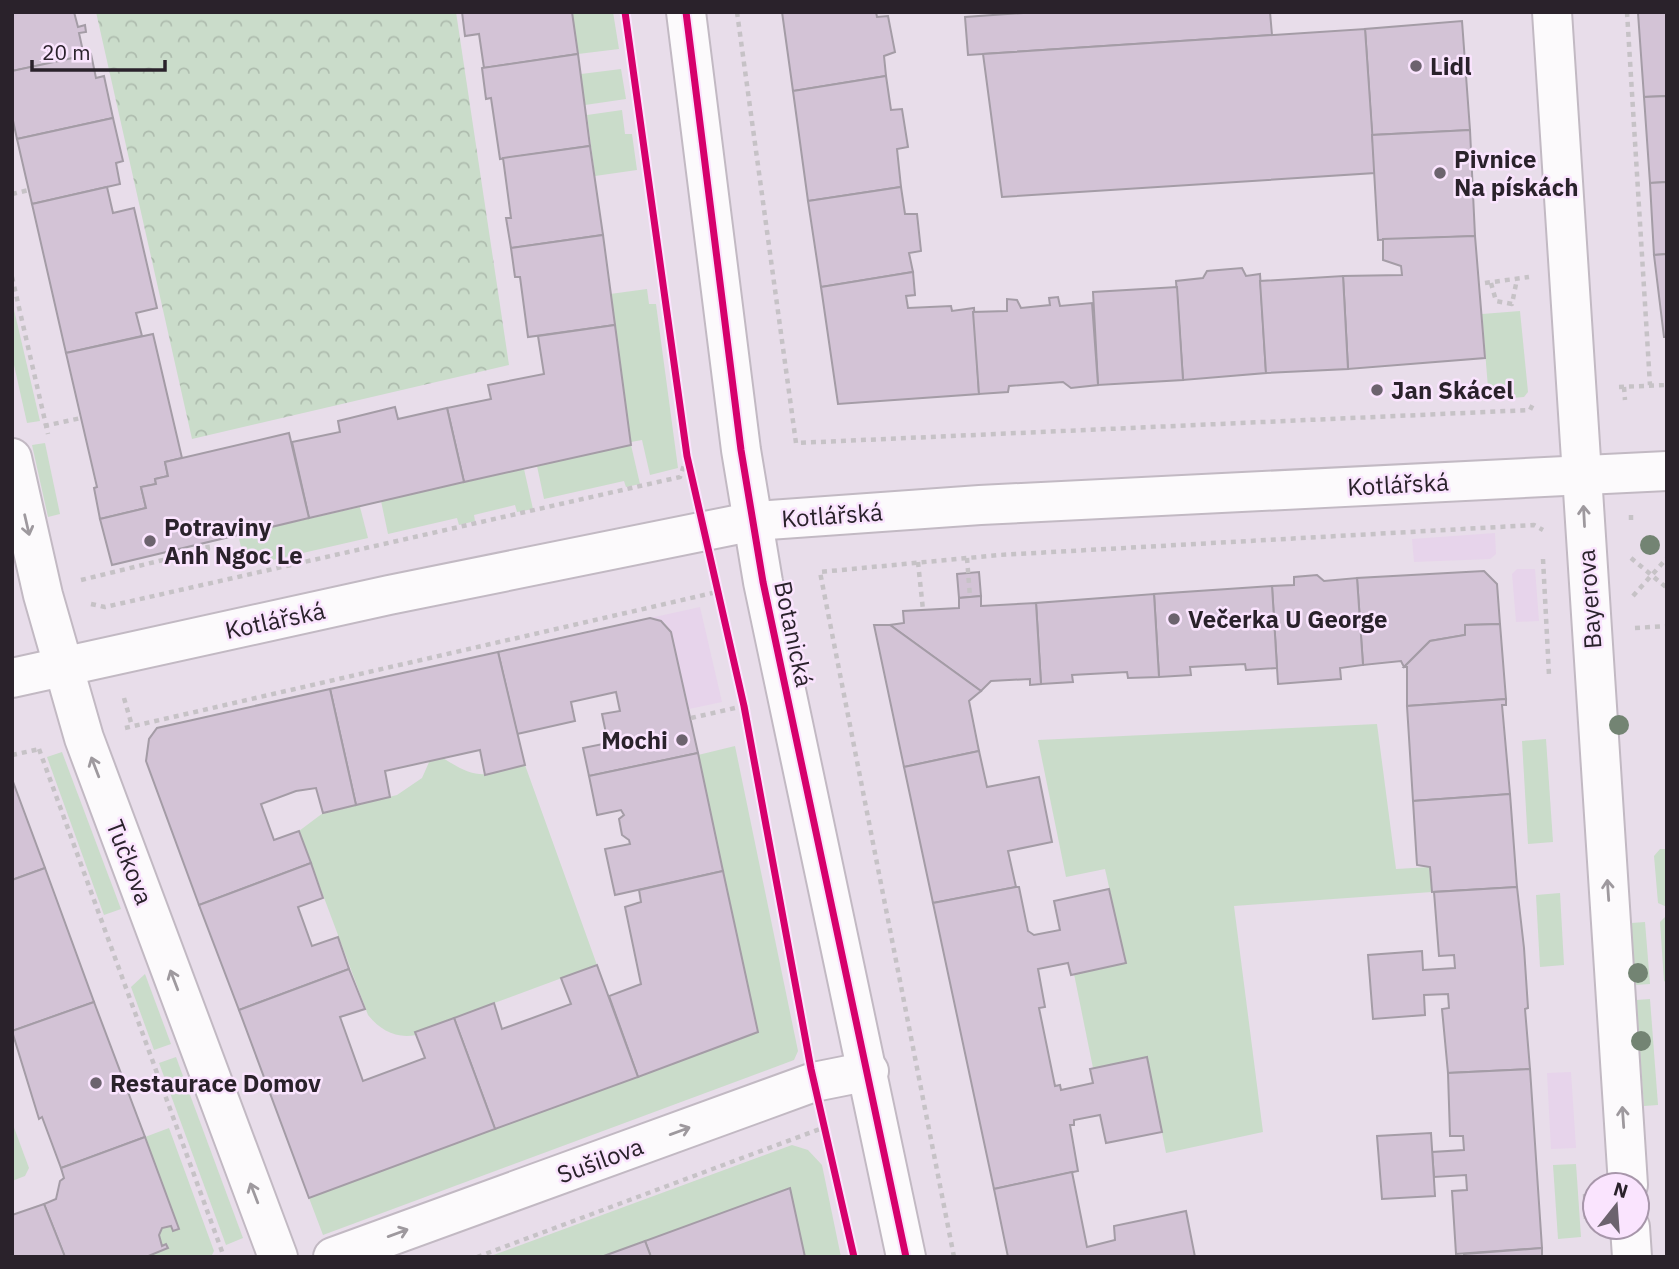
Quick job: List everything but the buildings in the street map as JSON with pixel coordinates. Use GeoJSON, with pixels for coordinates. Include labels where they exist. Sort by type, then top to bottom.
{"type":"FeatureCollection","features":[{"type":"Feature","properties":{"kind":"street","name":"Botanická"},"geometry":{"type":"LineString","coordinates":[[686,12],[741,450],[755,521],[763,582],[869,1071],[906,1257]]}},
{"type":"Feature","properties":{"kind":"street","name":"Bayerova"},"geometry":{"type":"LineString","coordinates":[[1552,12],[1627,1171]]}},
{"type":"Feature","properties":{"kind":"street","name":"Tučkova"},"geometry":{"type":"LineString","coordinates":[[12,458],[43,595],[84,738],[278,1257]]}},
{"type":"Feature","properties":{"kind":"street","name":"Kotlářská"},"geometry":{"type":"LineString","coordinates":[[12,678],[755,521],[980,505],[1667,471]]}},
{"type":"Feature","properties":{"kind":"street","name":"Sušilova"},"geometry":{"type":"LineString","coordinates":[[333,1257],[814,1082],[869,1071]]}},
{"type":"Feature","properties":{"kind":"path"},"geometry":{"type":"LineString","coordinates":[[94,606],[105,607],[680,477],[687,456],[625,12]]}},
{"type":"Feature","properties":{"kind":"path"},"geometry":{"type":"LineString","coordinates":[[737,12],[796,443],[1530,410],[1539,393]]}},
{"type":"Feature","properties":{"kind":"path"},"geometry":{"type":"LineString","coordinates":[[1627,12],[1650,386]]}},
{"type":"Feature","properties":{"kind":"path"},"geometry":{"type":"LineString","coordinates":[[12,194],[29,190]]}},
{"type":"Feature","properties":{"kind":"path"},"geometry":{"type":"LineString","coordinates":[[1517,279],[1512,304],[1496,301],[1488,283],[1531,277]]}},
{"type":"Feature","properties":{"kind":"path"},"geometry":{"type":"LineString","coordinates":[[1611,387],[1667,385]]}},
{"type":"Feature","properties":{"kind":"path"},"geometry":{"type":"LineString","coordinates":[[1624,387],[1625,400]]}},
{"type":"Feature","properties":{"kind":"path"},"geometry":{"type":"LineString","coordinates":[[46,425],[81,418]]}},
{"type":"Feature","properties":{"kind":"path"},"geometry":{"type":"LineString","coordinates":[[1631,514],[1631,525]]}},
{"type":"Feature","properties":{"kind":"path"},"geometry":{"type":"LineString","coordinates":[[954,1257],[820,572],[967,558],[1540,527]]}},
{"type":"Feature","properties":{"kind":"path"},"geometry":{"type":"LineString","coordinates":[[81,580],[208,549],[207,542]]}},
{"type":"Feature","properties":{"kind":"path"},"geometry":{"type":"LineString","coordinates":[[1630,557],[1667,588]]}},
{"type":"Feature","properties":{"kind":"path"},"geometry":{"type":"LineString","coordinates":[[967,558],[970,597]]}},
{"type":"Feature","properties":{"kind":"path"},"geometry":{"type":"LineString","coordinates":[[1633,597],[1667,558]]}},
{"type":"Feature","properties":{"kind":"path"},"geometry":{"type":"LineString","coordinates":[[918,562],[923,610]]}},
{"type":"Feature","properties":{"kind":"path"},"geometry":{"type":"LineString","coordinates":[[116,731],[717,592],[732,655]]}},
{"type":"Feature","properties":{"kind":"path"},"geometry":{"type":"LineString","coordinates":[[105,607],[106,613]]}},
{"type":"Feature","properties":{"kind":"path"},"geometry":{"type":"LineString","coordinates":[[1635,628],[1667,626]]}},
{"type":"Feature","properties":{"kind":"path"},"geometry":{"type":"LineString","coordinates":[[741,693],[747,720]]}},
{"type":"Feature","properties":{"kind":"path"},"geometry":{"type":"LineString","coordinates":[[124,698],[132,726]]}},
{"type":"Feature","properties":{"kind":"path"},"geometry":{"type":"LineString","coordinates":[[691,718],[744,706]]}},
{"type":"Feature","properties":{"kind":"path"},"geometry":{"type":"LineString","coordinates":[[12,755],[50,746]]}},
{"type":"Feature","properties":{"kind":"path"},"geometry":{"type":"LineString","coordinates":[[39,749],[224,1257]]}},
{"type":"Feature","properties":{"kind":"path"},"geometry":{"type":"LineString","coordinates":[[754,761],[807,1048]]}},
{"type":"Feature","properties":{"kind":"path"},"geometry":{"type":"LineString","coordinates":[[822,1115],[854,1257]]}},
{"type":"Feature","properties":{"kind":"path"},"geometry":{"type":"LineString","coordinates":[[477,1257],[825,1127]]}},
{"type":"Feature","properties":{"kind":"shaded area"},"geometry":{"type":"Polygon","coordinates":[[[1495,533],[1496,554],[1490,559],[1414,562],[1412,539],[1495,533]]]}},
{"type":"Feature","properties":{"kind":"shaded area"},"geometry":{"type":"Polygon","coordinates":[[[1517,569],[1535,569],[1539,621],[1516,622],[1512,574],[1517,569]]]}},
{"type":"Feature","properties":{"kind":"shaded area"},"geometry":{"type":"Polygon","coordinates":[[[700,607],[722,702],[689,709],[671,632],[665,623],[650,618],[700,607]]]}},
{"type":"Feature","properties":{"kind":"shaded area"},"geometry":{"type":"Polygon","coordinates":[[[1571,1072],[1576,1148],[1551,1149],[1547,1073],[1571,1072]]]}},
{"type":"Feature","properties":{"kind":"green space"},"geometry":{"type":"Polygon","coordinates":[[[96,12],[456,12],[509,365],[192,439],[96,12]]]}},
{"type":"Feature","properties":{"kind":"green space"},"geometry":{"type":"Polygon","coordinates":[[[613,12],[619,49],[578,54],[572,14],[613,12]]]}},
{"type":"Feature","properties":{"kind":"green space"},"geometry":{"type":"Polygon","coordinates":[[[621,69],[626,99],[585,105],[581,74],[621,69]]]}},
{"type":"Feature","properties":{"kind":"green space"},"geometry":{"type":"Polygon","coordinates":[[[622,110],[625,134],[632,134],[637,170],[595,176],[587,115],[622,110]]]}},
{"type":"Feature","properties":{"kind":"green space"},"geometry":{"type":"Polygon","coordinates":[[[647,289],[649,304],[656,304],[678,468],[650,475],[642,440],[631,442],[610,294],[647,289]]]}},
{"type":"Feature","properties":{"kind":"green space"},"geometry":{"type":"Polygon","coordinates":[[[12,301],[40,421],[27,423],[12,356],[12,301]]]}},
{"type":"Feature","properties":{"kind":"green space"},"geometry":{"type":"Polygon","coordinates":[[[1520,311],[1528,392],[1524,397],[1489,400],[1482,314],[1520,311]]]}},
{"type":"Feature","properties":{"kind":"green space"},"geometry":{"type":"Polygon","coordinates":[[[45,443],[60,514],[48,517],[32,445],[45,443]]]}},
{"type":"Feature","properties":{"kind":"green space"},"geometry":{"type":"Polygon","coordinates":[[[631,445],[640,484],[626,487],[624,481],[544,499],[537,466],[631,445]]]}},
{"type":"Feature","properties":{"kind":"green space"},"geometry":{"type":"Polygon","coordinates":[[[524,469],[533,509],[517,512],[515,505],[474,515],[475,521],[459,525],[457,518],[388,534],[381,501],[524,469]]]}},
{"type":"Feature","properties":{"kind":"green space"},"geometry":{"type":"Polygon","coordinates":[[[360,507],[368,538],[246,566],[238,535],[360,507]]]}},
{"type":"Feature","properties":{"kind":"green space"},"geometry":{"type":"Polygon","coordinates":[[[1377,724],[1396,869],[1430,867],[1432,892],[1234,906],[1263,1132],[1166,1153],[1147,1057],[1093,1068],[1074,974],[1126,963],[1105,869],[1066,877],[1038,740],[1377,724]]]}},
{"type":"Feature","properties":{"kind":"green space"},"geometry":{"type":"Polygon","coordinates":[[[1546,739],[1553,842],[1528,844],[1522,741],[1546,739]]]}},
{"type":"Feature","properties":{"kind":"green space"},"geometry":{"type":"Polygon","coordinates":[[[735,746],[798,1051],[794,1060],[323,1235],[309,1198],[757,1032],[698,755],[735,746]]]}},
{"type":"Feature","properties":{"kind":"green space"},"geometry":{"type":"Polygon","coordinates":[[[62,752],[121,909],[104,915],[47,757],[62,752]]]}},
{"type":"Feature","properties":{"kind":"green space"},"geometry":{"type":"Polygon","coordinates":[[[443,758],[466,771],[483,774],[525,765],[597,965],[416,1032],[416,1035],[402,1036],[383,1029],[368,1015],[299,831],[323,813],[397,795],[422,778],[430,760],[443,758]]]}},
{"type":"Feature","properties":{"kind":"green space"},"geometry":{"type":"Polygon","coordinates":[[[1660,849],[1667,849],[1667,907],[1658,903],[1654,856],[1660,849]]]}},
{"type":"Feature","properties":{"kind":"green space"},"geometry":{"type":"Polygon","coordinates":[[[1560,893],[1564,965],[1540,967],[1536,895],[1560,893]]]}},
{"type":"Feature","properties":{"kind":"green space"},"geometry":{"type":"Polygon","coordinates":[[[1667,915],[1667,983],[1664,981],[1660,922],[1667,915]]]}},
{"type":"Feature","properties":{"kind":"green space"},"geometry":{"type":"Polygon","coordinates":[[[1645,922],[1650,984],[1635,985],[1631,923],[1645,922]]]}},
{"type":"Feature","properties":{"kind":"green space"},"geometry":{"type":"Polygon","coordinates":[[[145,974],[171,1044],[154,1050],[131,987],[145,974]]]}},
{"type":"Feature","properties":{"kind":"green space"},"geometry":{"type":"Polygon","coordinates":[[[1650,999],[1658,1105],[1644,1106],[1636,1000],[1650,999]]]}},
{"type":"Feature","properties":{"kind":"green space"},"geometry":{"type":"Polygon","coordinates":[[[176,1057],[243,1238],[226,1245],[159,1063],[176,1057]]]}},
{"type":"Feature","properties":{"kind":"green space"},"geometry":{"type":"Polygon","coordinates":[[[12,1122],[29,1168],[25,1176],[12,1181],[12,1122]]]}},
{"type":"Feature","properties":{"kind":"green space"},"geometry":{"type":"Polygon","coordinates":[[[169,1128],[214,1251],[211,1257],[146,1257],[168,1248],[166,1244],[162,1246],[159,1235],[162,1228],[171,1226],[174,1231],[179,1229],[145,1137],[169,1128]]]}},
{"type":"Feature","properties":{"kind":"green space"},"geometry":{"type":"Polygon","coordinates":[[[792,1145],[808,1150],[822,1165],[841,1257],[805,1257],[789,1188],[601,1257],[488,1257],[792,1145]]]}},
{"type":"Feature","properties":{"kind":"green space"},"geometry":{"type":"Polygon","coordinates":[[[1576,1164],[1581,1237],[1558,1239],[1553,1165],[1576,1164]]]}},
{"type":"Feature","properties":{"kind":"cycle path"},"geometry":{"type":"LineString","coordinates":[[625,12],[687,456],[744,706],[811,1069],[854,1257]]}},
{"type":"Feature","properties":{"kind":"cycle path"},"geometry":{"type":"LineString","coordinates":[[686,12],[741,450],[763,582],[906,1257]]}},
{"type":"Feature","properties":{"kind":"place","name":"Lidl"},"geometry":{"type":"Point","coordinates":[1416,66]}},
{"type":"Feature","properties":{"kind":"place","name":"Pivnice Na pískách"},"geometry":{"type":"Point","coordinates":[1440,173]}},
{"type":"Feature","properties":{"kind":"place","name":"Jan Skácel"},"geometry":{"type":"Point","coordinates":[1377,390]}},
{"type":"Feature","properties":{"kind":"place","name":"Potraviny Anh Ngoc Le"},"geometry":{"type":"Point","coordinates":[150,541]}},
{"type":"Feature","properties":{"kind":"place","name":"Večerka U George"},"geometry":{"type":"Point","coordinates":[1174,619]}},
{"type":"Feature","properties":{"kind":"place","name":"Mochi"},"geometry":{"type":"Point","coordinates":[682,740]}},
{"type":"Feature","properties":{"kind":"place","name":"Restaurace Domov"},"geometry":{"type":"Point","coordinates":[96,1083]}}]}
